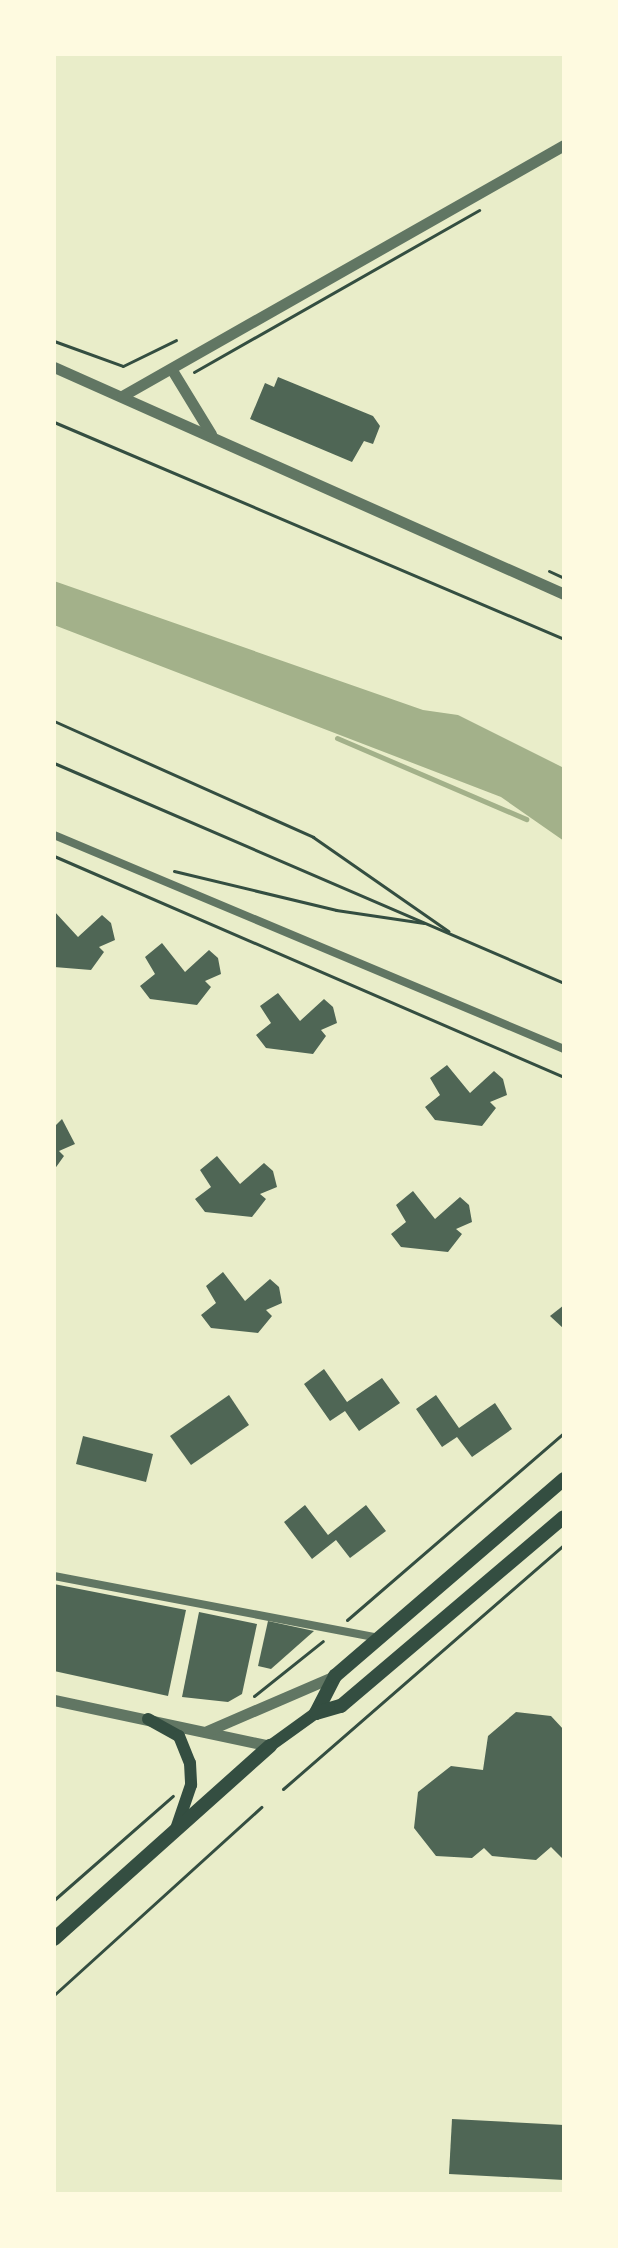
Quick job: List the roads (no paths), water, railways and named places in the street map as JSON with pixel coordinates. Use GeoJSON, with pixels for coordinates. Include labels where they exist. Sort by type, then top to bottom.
{"type":"FeatureCollection","features":[{"type":"Feature","properties":{"kind":"main road"},"geometry":{"type":"LineString","coordinates":[[316,1713],[335,1676],[383,1638],[564,1479]]}},
{"type":"Feature","properties":{"kind":"main road"},"geometry":{"type":"LineString","coordinates":[[54,1939],[270,1746],[316,1713],[341,1706],[564,1517]]}},
{"type":"Feature","properties":{"kind":"main road"},"geometry":{"type":"LineString","coordinates":[[148,1719],[179,1736],[190,1763],[191,1785],[175,1832]]}},
{"type":"Feature","properties":{"kind":"street"},"geometry":{"type":"LineString","coordinates":[[122,396],[564,145]]}},
{"type":"Feature","properties":{"kind":"street"},"geometry":{"type":"LineString","coordinates":[[54,367],[211,434],[564,594]]}},
{"type":"Feature","properties":{"kind":"street"},"geometry":{"type":"LineString","coordinates":[[172,370],[211,434]]}},
{"type":"Feature","properties":{"kind":"street"},"geometry":{"type":"LineString","coordinates":[[54,835],[564,1049]]}},
{"type":"Feature","properties":{"kind":"street"},"geometry":{"type":"LineString","coordinates":[[54,1576],[383,1638]]}},
{"type":"Feature","properties":{"kind":"street"},"geometry":{"type":"LineString","coordinates":[[205,1731],[335,1676]]}},
{"type":"Feature","properties":{"kind":"street"},"geometry":{"type":"LineString","coordinates":[[54,1700],[270,1746]]}},
{"type":"Feature","properties":{"kind":"waterway"},"geometry":{"type":"LineString","coordinates":[[337,738],[526,819]]}}]}
